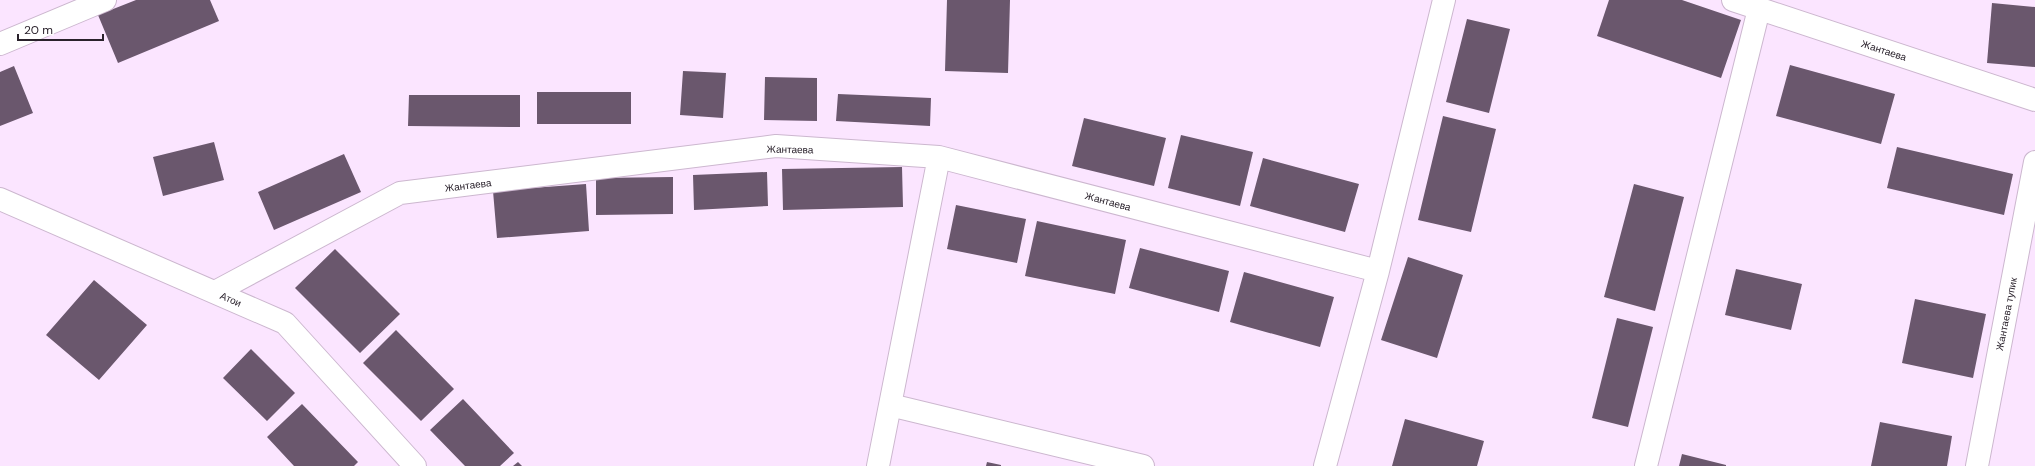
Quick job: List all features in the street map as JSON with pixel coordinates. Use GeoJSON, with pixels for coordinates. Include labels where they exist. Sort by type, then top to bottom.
{"type":"FeatureCollection","features":[{"type":"Feature","properties":{"kind":"street"},"geometry":{"type":"LineString","coordinates":[[0,44],[105,0]]}},
{"type":"Feature","properties":{"kind":"street"},"geometry":{"type":"LineString","coordinates":[[1325,466],[1378,271],[1444,0]]}},
{"type":"Feature","properties":{"kind":"street","name":"Жантаева"},"geometry":{"type":"LineString","coordinates":[[1733,0],[2035,100]]}},
{"type":"Feature","properties":{"kind":"street"},"geometry":{"type":"LineString","coordinates":[[1646,466],[1759,9]]}},
{"type":"Feature","properties":{"kind":"street","name":"Жантаева"},"geometry":{"type":"LineString","coordinates":[[215,292],[400,193],[776,146],[939,157],[1378,271]]}},
{"type":"Feature","properties":{"kind":"street"},"geometry":{"type":"LineString","coordinates":[[878,466],[939,157]]}},
{"type":"Feature","properties":{"kind":"street","name":"Жантаева тупик"},"geometry":{"type":"LineString","coordinates":[[1977,466],[2035,162]]}},
{"type":"Feature","properties":{"kind":"street","name":"Атои"},"geometry":{"type":"LineString","coordinates":[[0,199],[285,323],[415,466]]}},
{"type":"Feature","properties":{"kind":"street"},"geometry":{"type":"LineString","coordinates":[[890,405],[1143,466]]}},
{"type":"Feature","properties":{"kind":"building"},"geometry":{"type":"Polygon","coordinates":[[[136,0],[210,0],[219,21],[118,63],[98,15],[136,0]]]}},
{"type":"Feature","properties":{"kind":"building"},"geometry":{"type":"Polygon","coordinates":[[[947,0],[1010,0],[1008,73],[945,71],[947,0]]]}},
{"type":"Feature","properties":{"kind":"building"},"geometry":{"type":"Polygon","coordinates":[[[1609,0],[1682,0],[1741,20],[1721,78],[1597,36],[1609,0]]]}},
{"type":"Feature","properties":{"kind":"building"},"geometry":{"type":"Polygon","coordinates":[[[1992,3],[2035,7],[2035,67],[1987,63],[1992,3]]]}},
{"type":"Feature","properties":{"kind":"building"},"geometry":{"type":"Polygon","coordinates":[[[1467,19],[1510,29],[1489,113],[1446,102],[1467,19]]]}},
{"type":"Feature","properties":{"kind":"building"},"geometry":{"type":"Polygon","coordinates":[[[1790,65],[1895,94],[1881,144],[1776,116],[1790,65]]]}},
{"type":"Feature","properties":{"kind":"building"},"geometry":{"type":"Polygon","coordinates":[[[14,66],[33,113],[0,126],[0,72],[14,66]]]}},
{"type":"Feature","properties":{"kind":"building"},"geometry":{"type":"Polygon","coordinates":[[[683,71],[726,73],[723,118],[680,115],[683,71]]]}},
{"type":"Feature","properties":{"kind":"building"},"geometry":{"type":"Polygon","coordinates":[[[765,77],[817,78],[817,121],[764,120],[765,77]]]}},
{"type":"Feature","properties":{"kind":"building"},"geometry":{"type":"Polygon","coordinates":[[[537,92],[631,92],[631,124],[537,124],[537,92]]]}},
{"type":"Feature","properties":{"kind":"building"},"geometry":{"type":"Polygon","coordinates":[[[838,94],[931,98],[930,126],[836,121],[838,94]]]}},
{"type":"Feature","properties":{"kind":"building"},"geometry":{"type":"Polygon","coordinates":[[[409,95],[520,95],[520,127],[408,126],[409,95]]]}},
{"type":"Feature","properties":{"kind":"building"},"geometry":{"type":"Polygon","coordinates":[[[1443,116],[1496,129],[1471,232],[1418,220],[1443,116]]]}},
{"type":"Feature","properties":{"kind":"building"},"geometry":{"type":"Polygon","coordinates":[[[1084,118],[1166,138],[1154,186],[1072,166],[1084,118]]]}},
{"type":"Feature","properties":{"kind":"building"},"geometry":{"type":"Polygon","coordinates":[[[1181,135],[1253,152],[1240,206],[1168,188],[1181,135]]]}},
{"type":"Feature","properties":{"kind":"building"},"geometry":{"type":"Polygon","coordinates":[[[214,142],[224,180],[163,196],[153,157],[214,142]]]}},
{"type":"Feature","properties":{"kind":"building"},"geometry":{"type":"Polygon","coordinates":[[[1897,147],[2013,174],[2004,215],[1887,188],[1897,147]]]}},
{"type":"Feature","properties":{"kind":"building"},"geometry":{"type":"Polygon","coordinates":[[[344,154],[361,192],[274,230],[258,192],[344,154]]]}},
{"type":"Feature","properties":{"kind":"building"},"geometry":{"type":"Polygon","coordinates":[[[1263,158],[1359,184],[1345,232],[1250,206],[1263,158]]]}},
{"type":"Feature","properties":{"kind":"building"},"geometry":{"type":"Polygon","coordinates":[[[902,167],[903,207],[783,210],[782,169],[902,167]]]}},
{"type":"Feature","properties":{"kind":"building"},"geometry":{"type":"Polygon","coordinates":[[[767,172],[768,206],[694,210],[693,175],[767,172]]]}},
{"type":"Feature","properties":{"kind":"building"},"geometry":{"type":"Polygon","coordinates":[[[673,177],[673,214],[596,215],[596,178],[673,177]]]}},
{"type":"Feature","properties":{"kind":"building"},"geometry":{"type":"Polygon","coordinates":[[[586,184],[589,231],[497,238],[493,191],[586,184]]]}},
{"type":"Feature","properties":{"kind":"building"},"geometry":{"type":"Polygon","coordinates":[[[1634,184],[1684,197],[1655,311],[1604,297],[1634,184]]]}},
{"type":"Feature","properties":{"kind":"building"},"geometry":{"type":"Polygon","coordinates":[[[956,205],[1026,219],[1017,263],[947,249],[956,205]]]}},
{"type":"Feature","properties":{"kind":"building"},"geometry":{"type":"Polygon","coordinates":[[[1037,221],[1126,240],[1115,294],[1025,276],[1037,221]]]}},
{"type":"Feature","properties":{"kind":"building"},"geometry":{"type":"Polygon","coordinates":[[[1140,248],[1229,271],[1219,312],[1129,288],[1140,248]]]}},
{"type":"Feature","properties":{"kind":"building"},"geometry":{"type":"Polygon","coordinates":[[[335,249],[400,314],[360,353],[295,288],[335,249]]]}},
{"type":"Feature","properties":{"kind":"building"},"geometry":{"type":"Polygon","coordinates":[[[1408,257],[1463,275],[1437,358],[1381,340],[1408,257]]]}},
{"type":"Feature","properties":{"kind":"building"},"geometry":{"type":"Polygon","coordinates":[[[1736,269],[1802,284],[1791,330],[1725,315],[1736,269]]]}},
{"type":"Feature","properties":{"kind":"building"},"geometry":{"type":"Polygon","coordinates":[[[1244,272],[1334,297],[1320,347],[1230,322],[1244,272]]]}},
{"type":"Feature","properties":{"kind":"building"},"geometry":{"type":"Polygon","coordinates":[[[94,280],[147,325],[99,380],[46,335],[94,280]]]}},
{"type":"Feature","properties":{"kind":"building"},"geometry":{"type":"Polygon","coordinates":[[[1915,299],[1986,314],[1973,378],[1902,363],[1915,299]]]}},
{"type":"Feature","properties":{"kind":"building"},"geometry":{"type":"Polygon","coordinates":[[[1617,318],[1653,327],[1628,427],[1592,418],[1617,318]]]}},
{"type":"Feature","properties":{"kind":"building"},"geometry":{"type":"Polygon","coordinates":[[[396,330],[454,389],[421,421],[363,363],[396,330]]]}},
{"type":"Feature","properties":{"kind":"building"},"geometry":{"type":"Polygon","coordinates":[[[251,349],[295,393],[267,421],[223,378],[251,349]]]}},
{"type":"Feature","properties":{"kind":"building"},"geometry":{"type":"Polygon","coordinates":[[[463,399],[514,453],[500,466],[465,466],[430,430],[463,399]]]}},
{"type":"Feature","properties":{"kind":"building"},"geometry":{"type":"Polygon","coordinates":[[[302,404],[358,462],[354,466],[294,466],[267,437],[302,404]]]}},
{"type":"Feature","properties":{"kind":"building"},"geometry":{"type":"Polygon","coordinates":[[[1405,419],[1484,441],[1477,466],[1392,466],[1405,419]]]}},
{"type":"Feature","properties":{"kind":"building"},"geometry":{"type":"Polygon","coordinates":[[[1880,422],[1952,436],[1947,466],[1871,466],[1880,422]]]}},
{"type":"Feature","properties":{"kind":"building"},"geometry":{"type":"Polygon","coordinates":[[[1682,454],[1726,465],[1726,466],[1679,466],[1682,454]]]}},
{"type":"Feature","properties":{"kind":"building"},"geometry":{"type":"Polygon","coordinates":[[[518,462],[522,466],[513,466],[518,462]]]}},
{"type":"Feature","properties":{"kind":"building"},"geometry":{"type":"Polygon","coordinates":[[[987,462],[1001,465],[1001,466],[986,466],[987,462]]]}}]}
